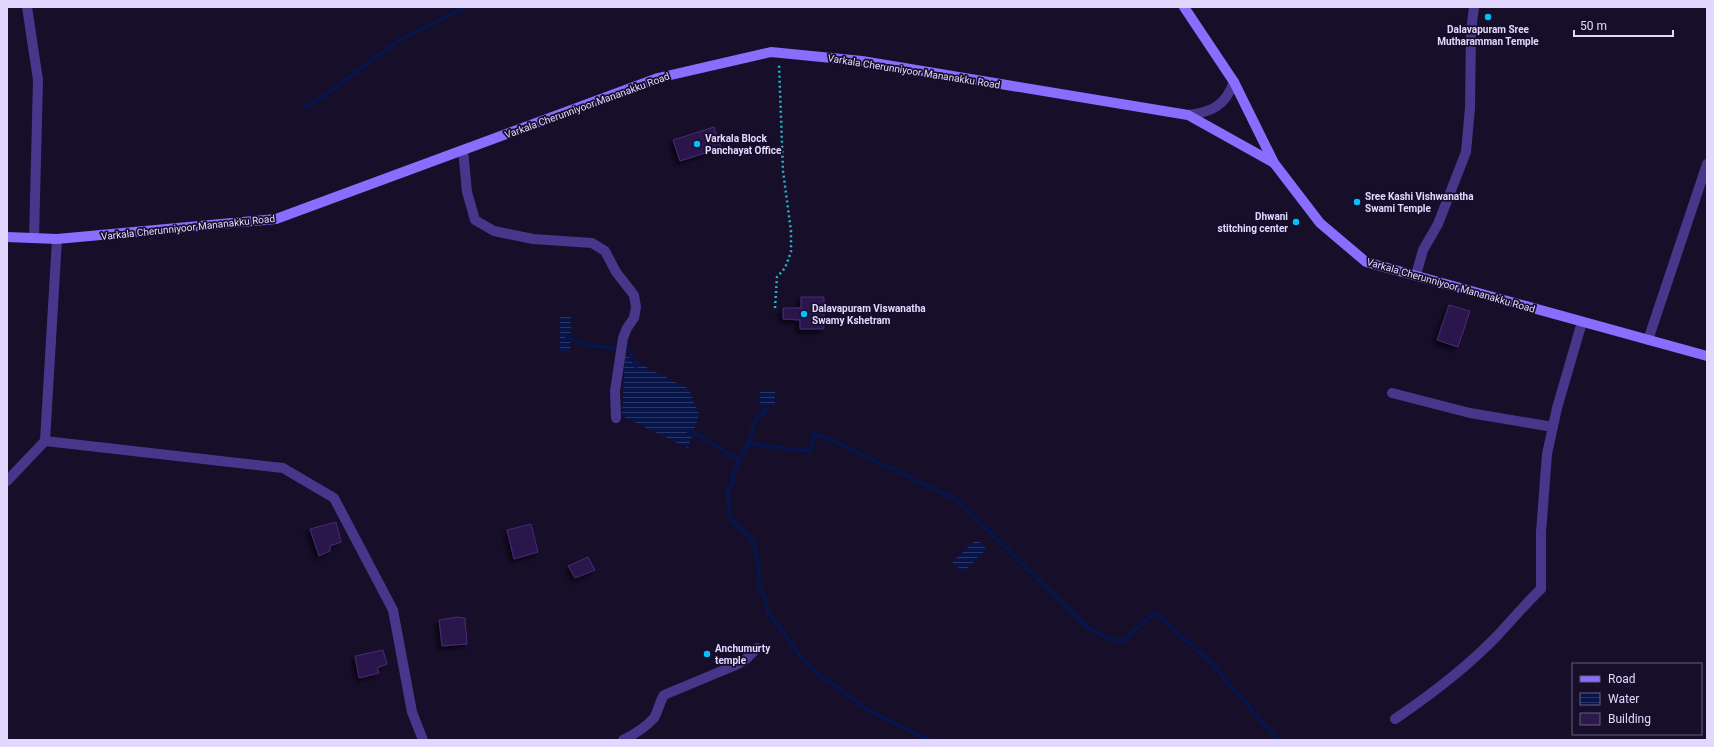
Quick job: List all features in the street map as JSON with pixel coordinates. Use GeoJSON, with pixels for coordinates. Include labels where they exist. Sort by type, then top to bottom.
{"type":"FeatureCollection","features":[{"type":"Feature","properties":{"kind":"main road"},"geometry":{"type":"LineString","coordinates":[[1184,7],[1234,82],[1274,163]]}},
{"type":"Feature","properties":{"kind":"main road","name":"Varkala Cherunniyoor Mananakku Road"},"geometry":{"type":"LineString","coordinates":[[7,237],[56,239],[276,219],[658,78],[771,52],[862,61],[1188,115],[1274,163],[1320,223],[1366,262],[1707,356]]}},
{"type":"Feature","properties":{"kind":"street"},"geometry":{"type":"LineString","coordinates":[[26,7],[38,80],[34,238]]}},
{"type":"Feature","properties":{"kind":"street"},"geometry":{"type":"LineString","coordinates":[[1416,275],[1423,250],[1438,224],[1466,152],[1470,108],[1471,30],[1474,7]]}},
{"type":"Feature","properties":{"kind":"street"},"geometry":{"type":"LineString","coordinates":[[1188,115],[1214,109],[1225,100],[1234,82]]}},
{"type":"Feature","properties":{"kind":"street"},"geometry":{"type":"LineString","coordinates":[[463,150],[467,192],[475,220],[494,230],[533,239],[592,243],[604,251],[616,272],[634,295],[636,307],[634,318],[626,328],[622,340],[615,390],[616,418]]}},
{"type":"Feature","properties":{"kind":"street"},"geometry":{"type":"LineString","coordinates":[[1648,340],[1707,164]]}},
{"type":"Feature","properties":{"kind":"street"},"geometry":{"type":"LineString","coordinates":[[7,481],[45,441],[56,239]]}},
{"type":"Feature","properties":{"kind":"street"},"geometry":{"type":"LineString","coordinates":[[1395,719],[1431,695],[1461,670],[1498,635],[1523,606],[1541,589],[1541,532],[1548,454],[1553,428],[1582,322]]}},
{"type":"Feature","properties":{"kind":"street"},"geometry":{"type":"LineString","coordinates":[[1392,393],[1470,413],[1553,428]]}},
{"type":"Feature","properties":{"kind":"street"},"geometry":{"type":"LineString","coordinates":[[45,441],[283,468],[334,498],[393,610],[412,712],[423,740]]}},
{"type":"Feature","properties":{"kind":"street"},"geometry":{"type":"LineString","coordinates":[[623,740],[639,731],[654,717],[659,703],[664,695],[736,665],[745,660],[757,648]]}},
{"type":"Feature","properties":{"kind":"path"},"geometry":{"type":"LineString","coordinates":[[775,308],[777,277],[785,268],[791,252],[791,231],[784,171],[779,53]]}},
{"type":"Feature","properties":{"kind":"water"},"geometry":{"type":"Polygon","coordinates":[[[560,317],[571,317],[570,351],[560,351],[560,317]]]}},
{"type":"Feature","properties":{"kind":"water"},"geometry":{"type":"Polygon","coordinates":[[[625,355],[689,389],[699,415],[688,448],[622,416],[625,355]]]}},
{"type":"Feature","properties":{"kind":"water"},"geometry":{"type":"Polygon","coordinates":[[[760,391],[775,392],[775,405],[760,405],[760,391]]]}},
{"type":"Feature","properties":{"kind":"water"},"geometry":{"type":"Polygon","coordinates":[[[977,539],[987,549],[963,572],[952,562],[977,539]]]}},
{"type":"Feature","properties":{"kind":"building","name":"Varkala Block Panchayat Office"},"geometry":{"type":"Polygon","coordinates":[[[714,127],[721,148],[680,161],[673,140],[714,127]]]}},
{"type":"Feature","properties":{"kind":"building","name":"Dalavapuram Viswanatha Swamy Kshetram"},"geometry":{"type":"Polygon","coordinates":[[[801,297],[824,297],[824,329],[800,329],[800,320],[783,319],[783,308],[801,308],[801,297]]]}},
{"type":"Feature","properties":{"kind":"building"},"geometry":{"type":"Polygon","coordinates":[[[1449,305],[1470,311],[1458,347],[1437,340],[1449,305]]]}},
{"type":"Feature","properties":{"kind":"building"},"geometry":{"type":"Polygon","coordinates":[[[336,522],[341,542],[330,546],[330,551],[319,556],[310,529],[336,522]]]}},
{"type":"Feature","properties":{"kind":"building"},"geometry":{"type":"Polygon","coordinates":[[[531,524],[538,552],[514,559],[507,530],[531,524]]]}},
{"type":"Feature","properties":{"kind":"building"},"geometry":{"type":"Polygon","coordinates":[[[588,557],[595,570],[575,578],[568,566],[588,557]]]}},
{"type":"Feature","properties":{"kind":"building"},"geometry":{"type":"Polygon","coordinates":[[[457,617],[465,618],[467,644],[442,646],[439,620],[457,617]]]}},
{"type":"Feature","properties":{"kind":"building"},"geometry":{"type":"Polygon","coordinates":[[[383,650],[387,664],[377,668],[379,673],[359,678],[355,656],[383,650]]]}},
{"type":"Feature","properties":{"kind":"waterway"},"geometry":{"type":"LineString","coordinates":[[303,108],[323,97],[398,41],[465,7]]}},
{"type":"Feature","properties":{"kind":"waterway"},"geometry":{"type":"LineString","coordinates":[[567,337],[586,345],[620,348]]}},
{"type":"Feature","properties":{"kind":"waterway"},"geometry":{"type":"LineString","coordinates":[[623,348],[628,349],[636,366]]}},
{"type":"Feature","properties":{"kind":"waterway"},"geometry":{"type":"LineString","coordinates":[[766,405],[765,413],[758,415],[751,431],[751,438],[733,473],[733,482],[727,492],[731,520],[751,539],[755,548],[759,570],[758,585],[766,600],[768,612],[801,657],[820,675],[868,710],[930,740]]}},
{"type":"Feature","properties":{"kind":"waterway"},"geometry":{"type":"LineString","coordinates":[[689,432],[701,437],[739,460]]}},
{"type":"Feature","properties":{"kind":"waterway"},"geometry":{"type":"LineString","coordinates":[[748,444],[810,451],[814,434],[834,441],[957,500],[1088,628],[1109,639],[1123,641],[1155,612],[1212,664],[1278,740]]}},
{"type":"Feature","properties":{"kind":"place","name":"Dalavapuram Sree Mutharamman Temple"},"geometry":{"type":"Point","coordinates":[1488,17]}},
{"type":"Feature","properties":{"kind":"place","name":"Varkala Block Panchayat Office"},"geometry":{"type":"Point","coordinates":[697,144]}},
{"type":"Feature","properties":{"kind":"place","name":"Sree Kashi Vishwanatha Swami Temple"},"geometry":{"type":"Point","coordinates":[1357,202]}},
{"type":"Feature","properties":{"kind":"place","name":"Dhwani stitching center"},"geometry":{"type":"Point","coordinates":[1296,222]}},
{"type":"Feature","properties":{"kind":"place","name":"Dalavapuram Viswanatha Swamy Kshetram"},"geometry":{"type":"Point","coordinates":[804,314]}},
{"type":"Feature","properties":{"kind":"place","name":"Anchumurty temple"},"geometry":{"type":"Point","coordinates":[707,654]}}]}
